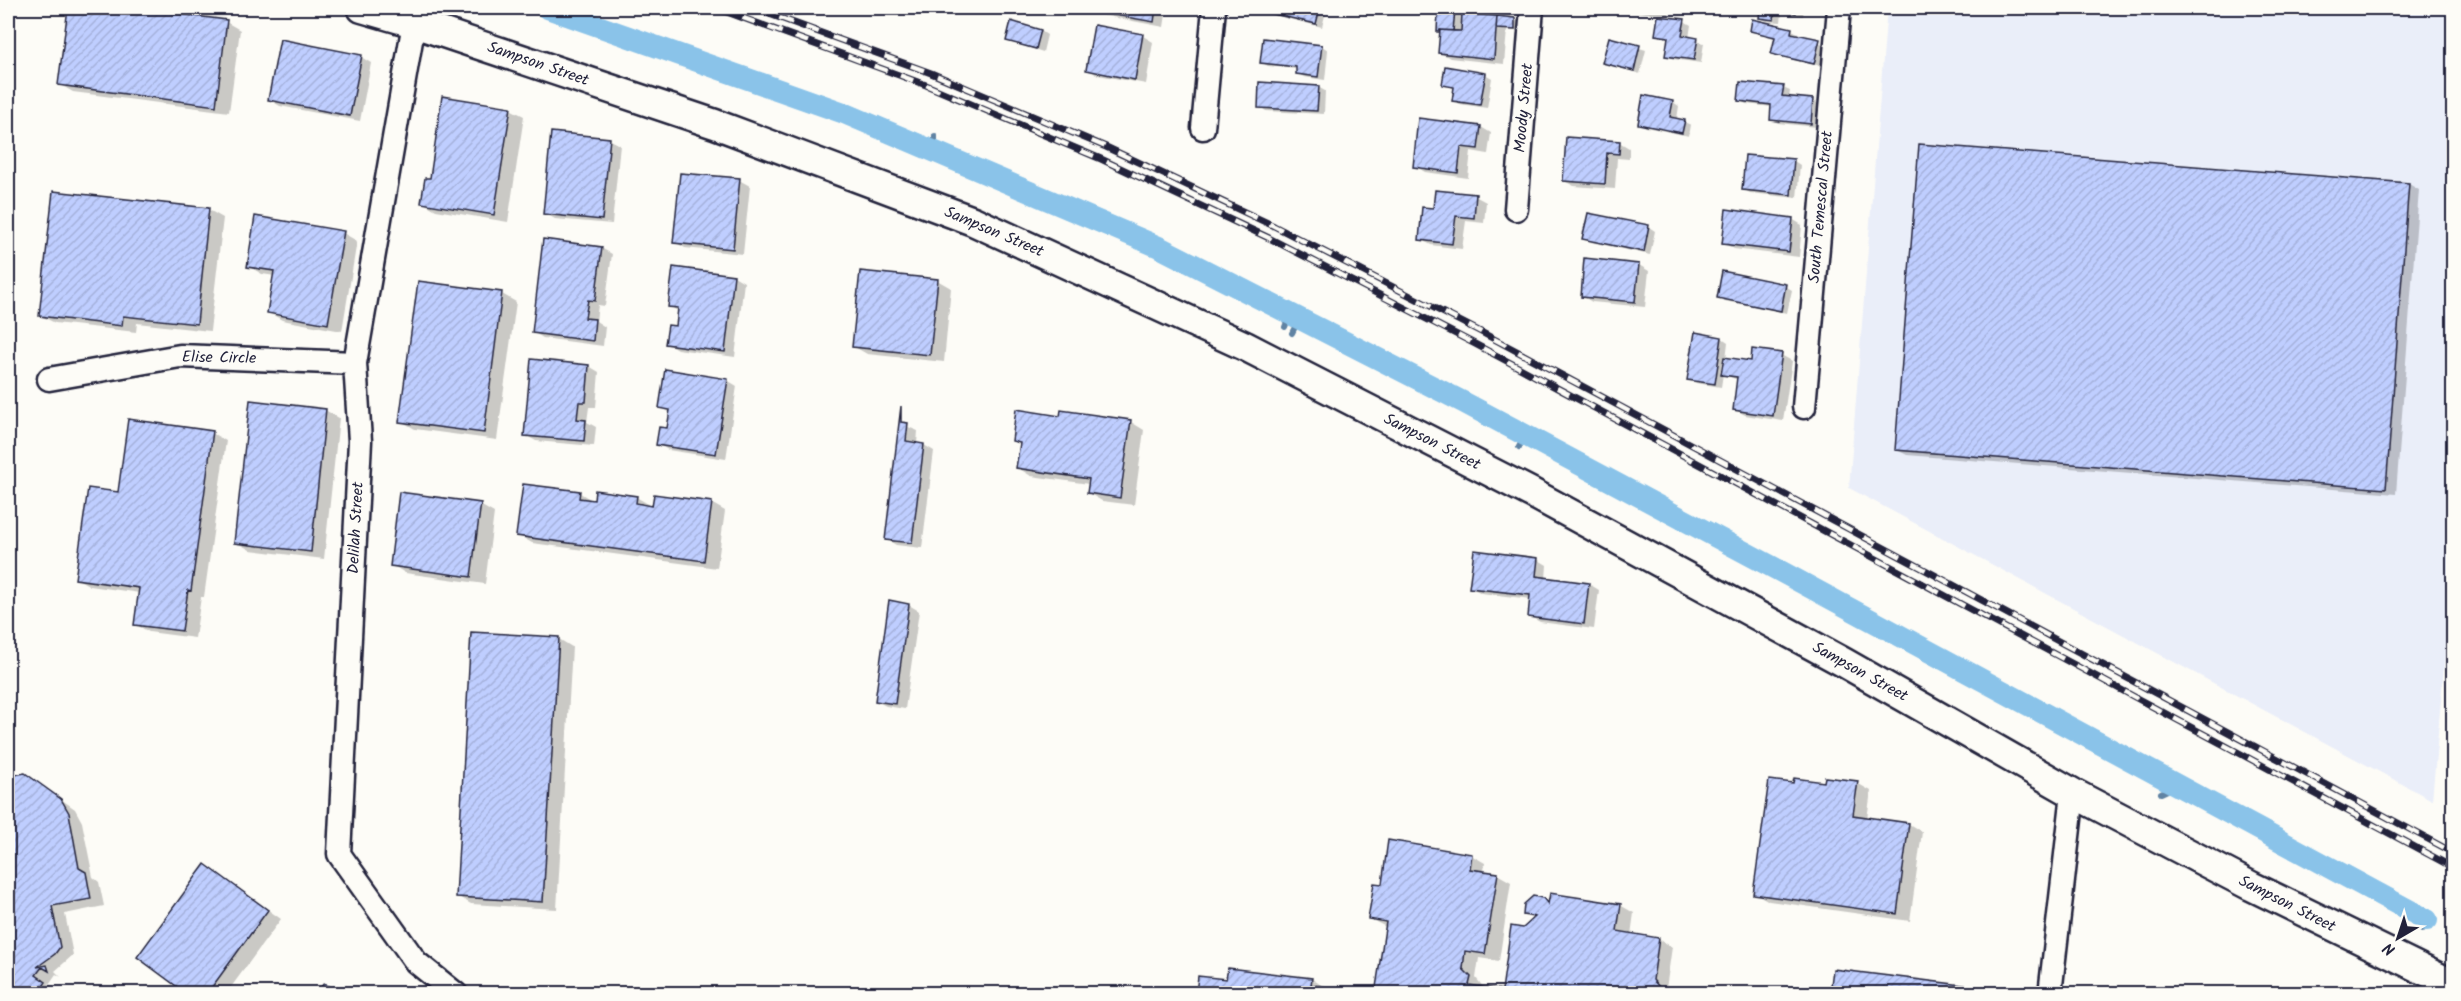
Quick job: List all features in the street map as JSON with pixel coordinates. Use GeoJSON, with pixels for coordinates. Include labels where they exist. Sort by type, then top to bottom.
{"type":"FeatureCollection","features":[{"type":"Feature","properties":{"kind":"street","name":"Sampson Street"},"geometry":{"type":"LineString","coordinates":[[362,8],[414,23],[715,124],[962,217],[1234,341],[1542,498],[1843,662],[2073,793],[2251,886],[2454,985]]}},
{"type":"Feature","properties":{"kind":"street"},"geometry":{"type":"LineString","coordinates":[[1203,128],[1214,8]]}},
{"type":"Feature","properties":{"kind":"street","name":"Moody Street"},"geometry":{"type":"LineString","coordinates":[[1516,209],[1532,8]]}},
{"type":"Feature","properties":{"kind":"street","name":"South Temescal Street"},"geometry":{"type":"LineString","coordinates":[[1803,407],[1839,8]]}},
{"type":"Feature","properties":{"kind":"street","name":"Delilah Street"},"geometry":{"type":"LineString","coordinates":[[414,23],[355,363],[360,441],[339,854],[416,962],[456,993]]}},
{"type":"Feature","properties":{"kind":"street","name":"Elise Circle"},"geometry":{"type":"LineString","coordinates":[[49,379],[180,356],[355,363]]}},
{"type":"Feature","properties":{"kind":"street"},"geometry":{"type":"LineString","coordinates":[[2050,993],[2073,793]]}},
{"type":"Feature","properties":{"kind":"shaded area"},"geometry":{"type":"Polygon","coordinates":[[[1887,8],[2453,8],[2454,555],[2432,800],[1849,488],[1887,8]]]}},
{"type":"Feature","properties":{"kind":"building"},"geometry":{"type":"Polygon","coordinates":[[[68,8],[173,8],[172,13],[227,20],[216,106],[58,85],[68,8]]]}},
{"type":"Feature","properties":{"kind":"building"},"geometry":{"type":"Polygon","coordinates":[[[1075,8],[1156,8],[1154,22],[1075,8]]]}},
{"type":"Feature","properties":{"kind":"building"},"geometry":{"type":"Polygon","coordinates":[[[1262,8],[1320,8],[1316,24],[1261,11],[1262,8]]]}},
{"type":"Feature","properties":{"kind":"building"},"geometry":{"type":"Polygon","coordinates":[[[1428,8],[1457,8],[1453,31],[1440,30],[1437,32],[1438,9],[1428,8]]]}},
{"type":"Feature","properties":{"kind":"building"},"geometry":{"type":"Polygon","coordinates":[[[1760,8],[1797,8],[1796,13],[1775,11],[1774,20],[1759,18],[1760,8]]]}},
{"type":"Feature","properties":{"kind":"building"},"geometry":{"type":"Polygon","coordinates":[[[1462,14],[1497,16],[1494,59],[1438,53],[1440,30],[1461,31],[1462,14]]]}},
{"type":"Feature","properties":{"kind":"building"},"geometry":{"type":"Polygon","coordinates":[[[1497,16],[1515,18],[1515,30],[1496,29],[1497,16]]]}},
{"type":"Feature","properties":{"kind":"building"},"geometry":{"type":"Polygon","coordinates":[[[1658,16],[1685,19],[1682,35],[1698,38],[1694,60],[1665,56],[1668,37],[1655,35],[1658,16]]]}},
{"type":"Feature","properties":{"kind":"building"},"geometry":{"type":"Polygon","coordinates":[[[1752,19],[1792,28],[1791,33],[1820,39],[1814,64],[1771,54],[1775,37],[1750,31],[1752,19]]]}},
{"type":"Feature","properties":{"kind":"building"},"geometry":{"type":"Polygon","coordinates":[[[1011,21],[1041,30],[1036,49],[1006,41],[1011,21]]]}},
{"type":"Feature","properties":{"kind":"building"},"geometry":{"type":"Polygon","coordinates":[[[1094,25],[1143,34],[1135,80],[1086,70],[1094,25]]]}},
{"type":"Feature","properties":{"kind":"building"},"geometry":{"type":"Polygon","coordinates":[[[1609,37],[1640,45],[1634,71],[1602,63],[1609,37]]]}},
{"type":"Feature","properties":{"kind":"building"},"geometry":{"type":"Polygon","coordinates":[[[1263,38],[1322,45],[1318,77],[1296,74],[1296,67],[1260,63],[1263,38]]]}},
{"type":"Feature","properties":{"kind":"building"},"geometry":{"type":"Polygon","coordinates":[[[280,39],[362,55],[350,116],[268,100],[280,39]]]}},
{"type":"Feature","properties":{"kind":"building"},"geometry":{"type":"Polygon","coordinates":[[[1445,66],[1486,73],[1480,105],[1452,101],[1454,87],[1442,85],[1445,66]]]}},
{"type":"Feature","properties":{"kind":"building"},"geometry":{"type":"Polygon","coordinates":[[[1259,82],[1319,86],[1317,111],[1258,108],[1259,82]]]}},
{"type":"Feature","properties":{"kind":"building"},"geometry":{"type":"Polygon","coordinates":[[[1740,82],[1784,86],[1782,96],[1813,99],[1811,124],[1770,120],[1771,105],[1738,101],[1740,82]]]}},
{"type":"Feature","properties":{"kind":"building"},"geometry":{"type":"Polygon","coordinates":[[[1643,95],[1673,101],[1670,117],[1685,120],[1682,133],[1638,124],[1643,95]]]}},
{"type":"Feature","properties":{"kind":"building"},"geometry":{"type":"Polygon","coordinates":[[[442,96],[511,107],[494,215],[421,203],[425,178],[430,178],[442,96]]]}},
{"type":"Feature","properties":{"kind":"building"},"geometry":{"type":"Polygon","coordinates":[[[1418,118],[1481,126],[1478,149],[1461,147],[1458,173],[1413,167],[1418,118]]]}},
{"type":"Feature","properties":{"kind":"building"},"geometry":{"type":"Polygon","coordinates":[[[551,132],[610,138],[602,220],[543,214],[551,132]]]}},
{"type":"Feature","properties":{"kind":"building"},"geometry":{"type":"Polygon","coordinates":[[[1566,137],[1620,141],[1619,154],[1607,153],[1605,184],[1563,181],[1566,137]]]}},
{"type":"Feature","properties":{"kind":"building"},"geometry":{"type":"Polygon","coordinates":[[[1919,144],[2409,183],[2386,489],[1895,450],[1919,144]]]}},
{"type":"Feature","properties":{"kind":"building"},"geometry":{"type":"Polygon","coordinates":[[[1745,155],[1794,159],[1791,195],[1742,190],[1745,155]]]}},
{"type":"Feature","properties":{"kind":"building"},"geometry":{"type":"Polygon","coordinates":[[[680,173],[740,178],[733,249],[673,243],[680,173]]]}},
{"type":"Feature","properties":{"kind":"building"},"geometry":{"type":"Polygon","coordinates":[[[1435,190],[1476,194],[1474,218],[1456,216],[1452,244],[1419,240],[1422,207],[1433,208],[1435,190]]]}},
{"type":"Feature","properties":{"kind":"building"},"geometry":{"type":"Polygon","coordinates":[[[53,191],[209,208],[197,324],[123,316],[122,326],[39,316],[53,191]]]}},
{"type":"Feature","properties":{"kind":"building"},"geometry":{"type":"Polygon","coordinates":[[[1726,209],[1793,218],[1789,252],[1722,244],[1726,209]]]}},
{"type":"Feature","properties":{"kind":"building"},"geometry":{"type":"Polygon","coordinates":[[[1588,213],[1649,225],[1644,252],[1582,239],[1588,213]]]}},
{"type":"Feature","properties":{"kind":"building"},"geometry":{"type":"Polygon","coordinates":[[[255,216],[344,231],[328,324],[267,313],[274,271],[247,267],[255,216]]]}},
{"type":"Feature","properties":{"kind":"building"},"geometry":{"type":"Polygon","coordinates":[[[543,239],[602,247],[595,301],[588,300],[585,318],[595,319],[593,341],[532,333],[543,239]]]}},
{"type":"Feature","properties":{"kind":"building"},"geometry":{"type":"Polygon","coordinates":[[[1584,258],[1639,264],[1635,302],[1581,297],[1584,258]]]}},
{"type":"Feature","properties":{"kind":"building"},"geometry":{"type":"Polygon","coordinates":[[[673,267],[734,275],[725,352],[665,344],[668,325],[676,326],[678,308],[668,307],[673,267]]]}},
{"type":"Feature","properties":{"kind":"building"},"geometry":{"type":"Polygon","coordinates":[[[860,271],[938,279],[930,355],[852,347],[860,271]]]}},
{"type":"Feature","properties":{"kind":"building"},"geometry":{"type":"Polygon","coordinates":[[[1722,271],[1786,284],[1781,311],[1717,298],[1722,271]]]}},
{"type":"Feature","properties":{"kind":"building"},"geometry":{"type":"Polygon","coordinates":[[[418,281],[502,292],[484,433],[399,422],[418,281]]]}},
{"type":"Feature","properties":{"kind":"building"},"geometry":{"type":"Polygon","coordinates":[[[1695,332],[1722,337],[1715,384],[1687,380],[1695,332]]]}},
{"type":"Feature","properties":{"kind":"building"},"geometry":{"type":"Polygon","coordinates":[[[1752,349],[1782,353],[1773,416],[1733,410],[1737,377],[1721,375],[1724,357],[1751,361],[1752,349]]]}},
{"type":"Feature","properties":{"kind":"building"},"geometry":{"type":"Polygon","coordinates":[[[531,359],[589,365],[586,402],[579,402],[577,419],[586,420],[584,441],[524,436],[531,359]]]}},
{"type":"Feature","properties":{"kind":"building"},"geometry":{"type":"Polygon","coordinates":[[[665,369],[728,379],[716,454],[656,445],[659,427],[667,428],[670,410],[659,408],[665,369]]]}},
{"type":"Feature","properties":{"kind":"building"},"geometry":{"type":"Polygon","coordinates":[[[250,400],[326,409],[311,552],[234,543],[250,400]]]}},
{"type":"Feature","properties":{"kind":"building"},"geometry":{"type":"Polygon","coordinates":[[[901,406],[901,422],[908,423],[906,441],[924,444],[912,543],[885,540],[901,406]]]}},
{"type":"Feature","properties":{"kind":"building"},"geometry":{"type":"Polygon","coordinates":[[[1016,409],[1060,416],[1061,410],[1131,420],[1120,498],[1087,493],[1089,479],[1016,468],[1020,443],[1012,441],[1016,409]]]}},
{"type":"Feature","properties":{"kind":"building"},"geometry":{"type":"Polygon","coordinates":[[[128,419],[213,431],[191,591],[188,590],[182,631],[134,625],[139,588],[75,579],[88,488],[118,492],[128,419]]]}},
{"type":"Feature","properties":{"kind":"building"},"geometry":{"type":"Polygon","coordinates":[[[523,484],[580,491],[579,498],[594,500],[595,490],[637,496],[636,503],[652,506],[654,494],[712,502],[704,561],[516,536],[523,484]]]}},
{"type":"Feature","properties":{"kind":"building"},"geometry":{"type":"Polygon","coordinates":[[[399,492],[481,503],[471,577],[390,566],[399,492]]]}},
{"type":"Feature","properties":{"kind":"building"},"geometry":{"type":"Polygon","coordinates":[[[1474,550],[1538,558],[1536,576],[1589,583],[1584,624],[1528,617],[1530,595],[1469,588],[1474,550]]]}},
{"type":"Feature","properties":{"kind":"building"},"geometry":{"type":"Polygon","coordinates":[[[889,600],[909,604],[895,704],[875,701],[889,600]]]}},
{"type":"Feature","properties":{"kind":"building"},"geometry":{"type":"Polygon","coordinates":[[[471,632],[559,637],[543,902],[456,897],[471,632]]]}},
{"type":"Feature","properties":{"kind":"building"},"geometry":{"type":"Polygon","coordinates":[[[25,773],[61,799],[69,813],[79,868],[86,872],[91,899],[52,906],[60,947],[55,954],[37,967],[47,965],[49,971],[42,967],[36,975],[46,982],[38,994],[8,994],[8,776],[25,773]]]}},
{"type":"Feature","properties":{"kind":"building"},"geometry":{"type":"Polygon","coordinates":[[[1825,777],[1858,781],[1853,815],[1909,823],[1897,914],[1753,894],[1769,780],[1793,783],[1794,778],[1824,782],[1825,777]]]}},
{"type":"Feature","properties":{"kind":"building"},"geometry":{"type":"Polygon","coordinates":[[[1388,840],[1472,854],[1470,869],[1498,873],[1485,954],[1465,951],[1463,969],[1471,977],[1469,985],[1502,990],[1511,926],[1523,928],[1535,917],[1523,915],[1524,904],[1533,896],[1543,898],[1548,904],[1550,893],[1621,904],[1617,931],[1659,938],[1653,980],[1660,988],[1659,994],[1375,994],[1386,922],[1368,919],[1374,883],[1382,884],[1388,840]]]}},
{"type":"Feature","properties":{"kind":"building"},"geometry":{"type":"Polygon","coordinates":[[[205,864],[268,910],[207,994],[187,994],[137,957],[205,864]]]}},
{"type":"Feature","properties":{"kind":"building"},"geometry":{"type":"Polygon","coordinates":[[[1228,968],[1312,978],[1311,985],[1343,989],[1342,994],[1196,994],[1198,976],[1226,979],[1228,968]]]}},
{"type":"Feature","properties":{"kind":"building"},"geometry":{"type":"Polygon","coordinates":[[[1833,969],[1986,988],[1985,994],[1830,994],[1833,969]]]}},
{"type":"Feature","properties":{"kind":"building"},"geometry":{"type":"Polygon","coordinates":[[[324,983],[339,994],[316,994],[324,983]]]}},
{"type":"Feature","properties":{"kind":"waterway"},"geometry":{"type":"LineString","coordinates":[[547,8],[844,113],[1159,247],[1463,402],[2427,920]]}},
{"type":"Feature","properties":{"kind":"waterway"},"geometry":{"type":"LineString","coordinates":[[935,136],[935,152]]}},
{"type":"Feature","properties":{"kind":"waterway"},"geometry":{"type":"LineString","coordinates":[[1285,327],[1290,314]]}},
{"type":"Feature","properties":{"kind":"waterway"},"geometry":{"type":"LineString","coordinates":[[1292,333],[1299,319]]}},
{"type":"Feature","properties":{"kind":"waterway"},"geometry":{"type":"LineString","coordinates":[[1519,447],[1525,436]]}},
{"type":"Feature","properties":{"kind":"waterway"},"geometry":{"type":"LineString","coordinates":[[2161,793],[2178,785]]}},
{"type":"Feature","properties":{"kind":"waterway"},"geometry":{"type":"LineString","coordinates":[[2422,930],[2425,919]]}},
{"type":"Feature","properties":{"kind":"railway"},"geometry":{"type":"LineString","coordinates":[[716,8],[926,85],[1101,159],[1269,238],[1475,344],[2454,868]]}},
{"type":"Feature","properties":{"kind":"railway"},"geometry":{"type":"LineString","coordinates":[[753,8],[931,73],[1106,147],[1274,226],[1481,332],[2454,853]]}}]}
